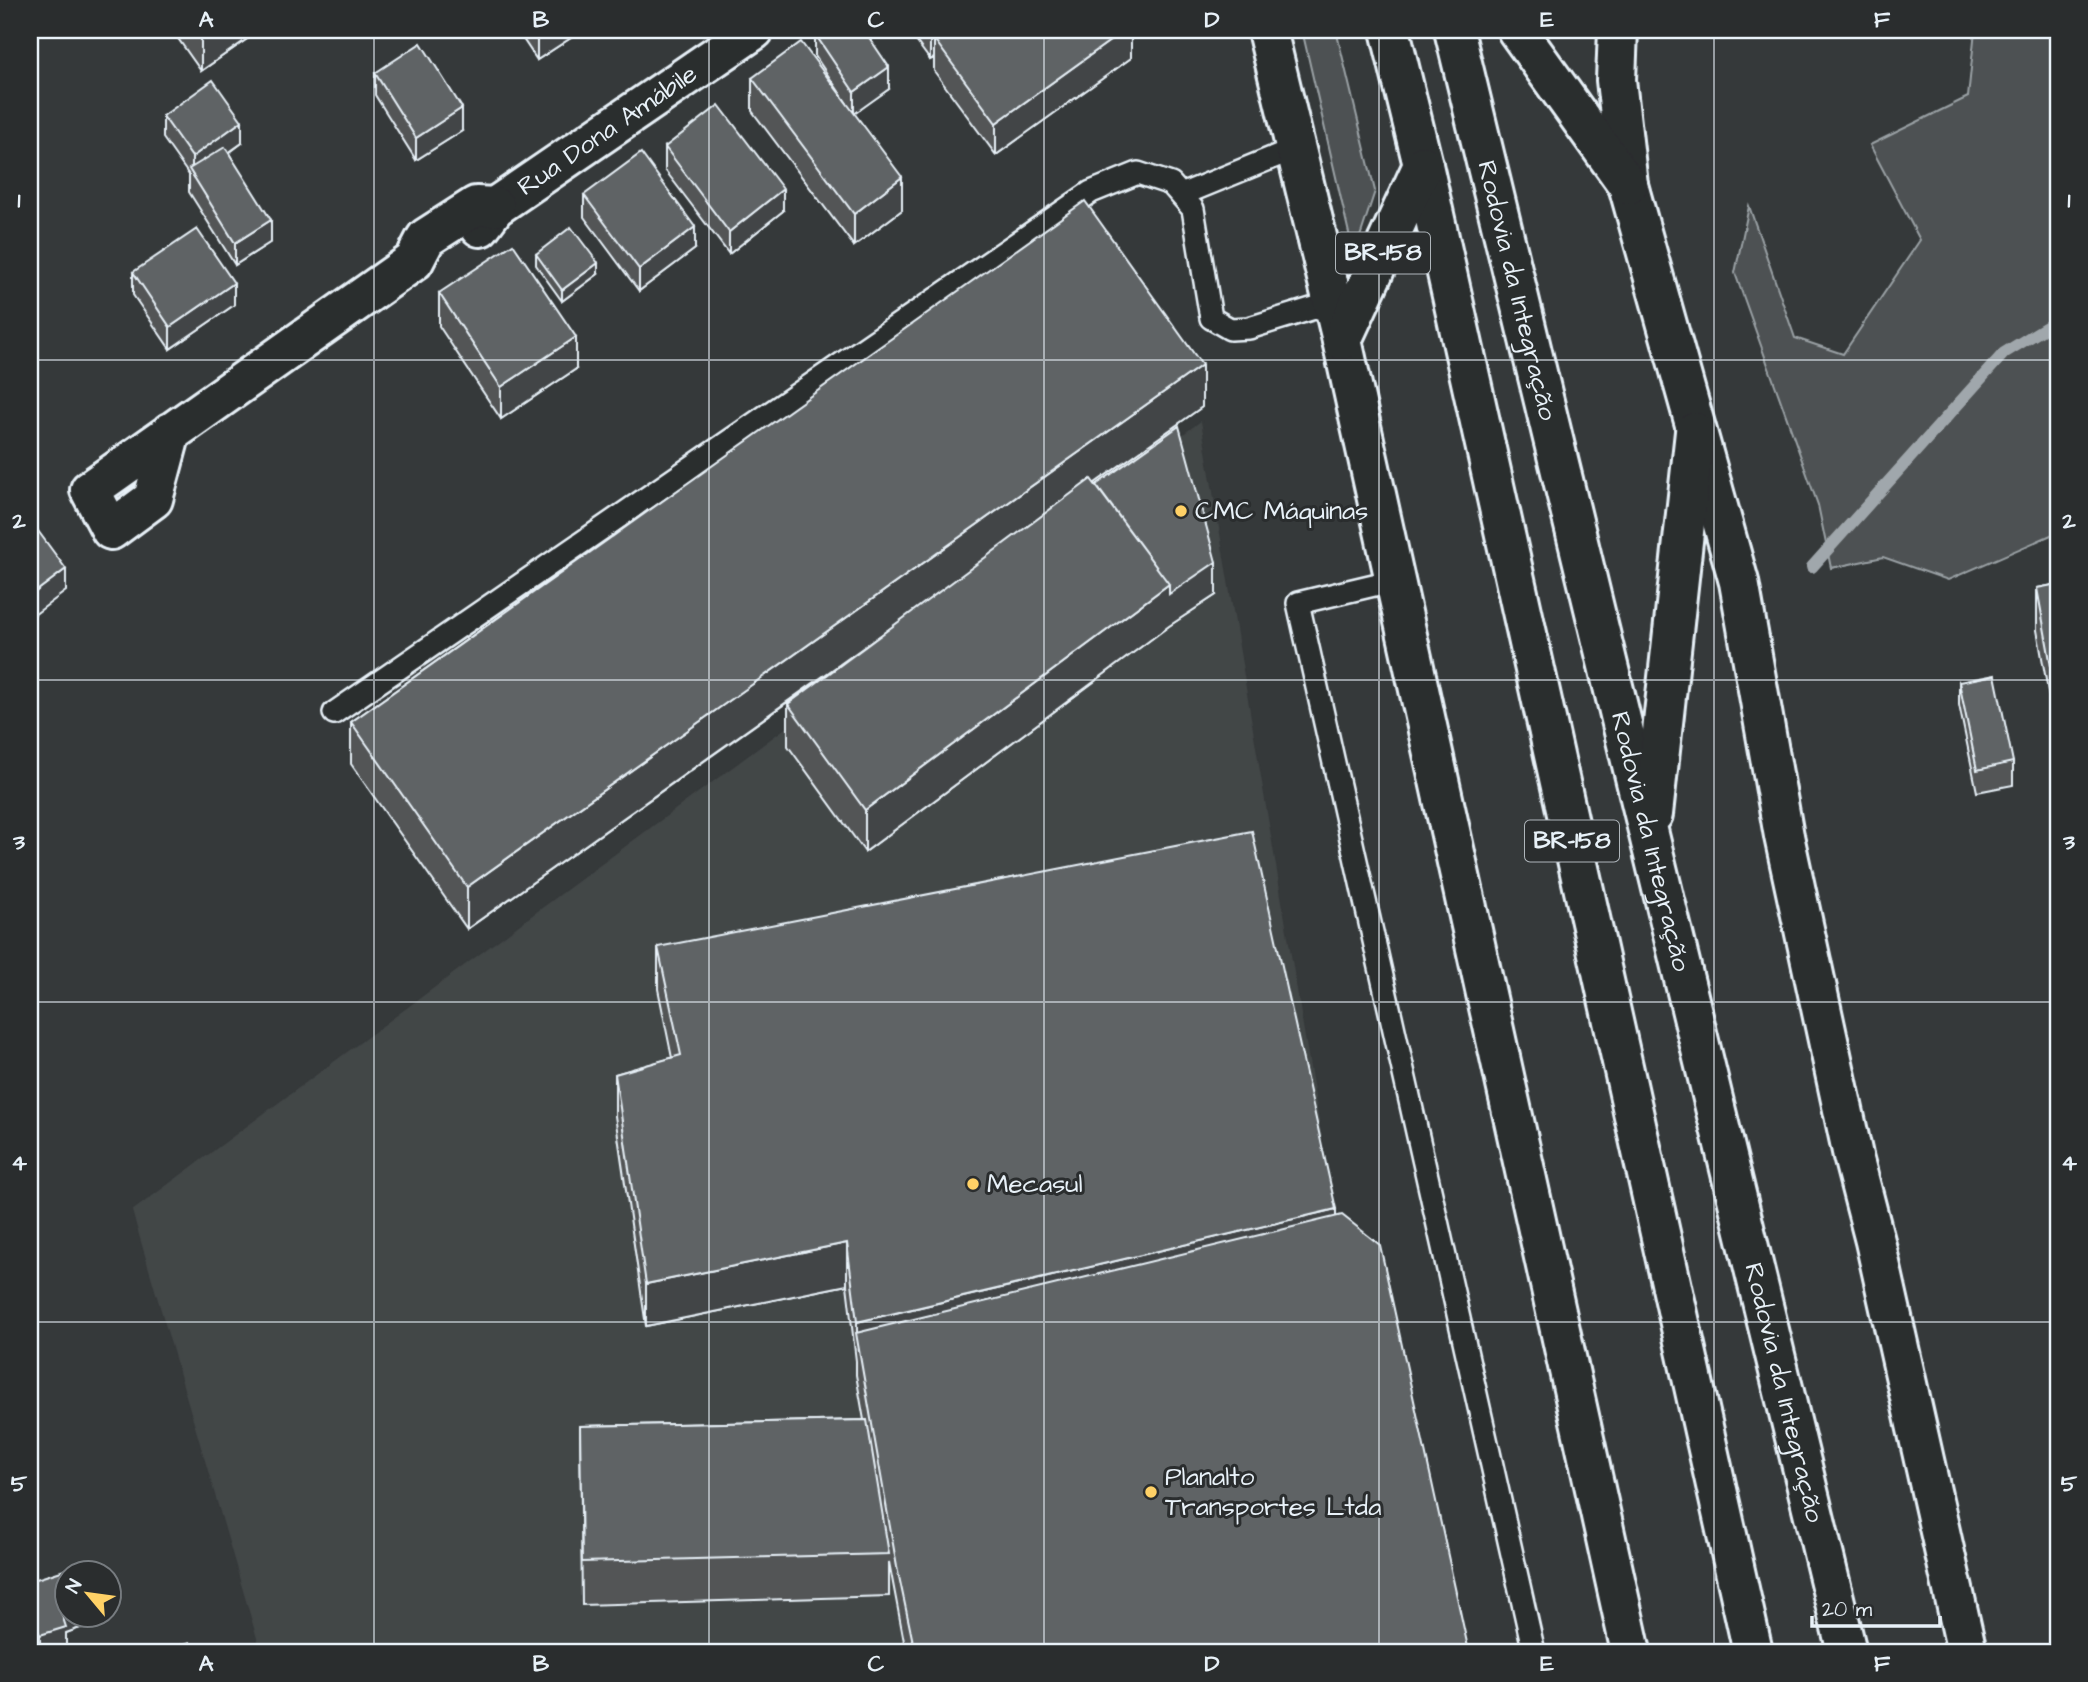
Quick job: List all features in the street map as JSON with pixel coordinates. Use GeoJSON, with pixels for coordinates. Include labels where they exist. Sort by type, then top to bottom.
{"type":"FeatureCollection","features":[{"type":"Feature","properties":{"kind":"main road","name":"Rua Dona Amábile"},"geometry":{"type":"LineString","coordinates":[[171,432],[414,261],[426,238],[476,206],[495,208],[754,30]]}},
{"type":"Feature","properties":{"kind":"main road","name":"BR-158"},"geometry":{"type":"LineString","coordinates":[[1267,30],[1334,302],[1632,1652]]}},
{"type":"Feature","properties":{"kind":"main road","name":"BR-158"},"geometry":{"type":"LineString","coordinates":[[1390,30],[1423,166],[1753,1652]]}},
{"type":"Feature","properties":{"kind":"main road","name":"Rodovia da Integração"},"geometry":{"type":"LineString","coordinates":[[1454,30],[1847,1652]]}},
{"type":"Feature","properties":{"kind":"main road","name":"BR-158"},"geometry":{"type":"LineString","coordinates":[[1517,30],[1628,185]]}},
{"type":"Feature","properties":{"kind":"main road","name":"BR-158"},"geometry":{"type":"LineString","coordinates":[[1618,30],[1616,80],[1628,185],[1739,582],[1784,836],[1853,1156],[1875,1241],[1967,1652]]}},
{"type":"Feature","properties":{"kind":"main road","name":"BR-158"},"geometry":{"type":"LineString","coordinates":[[1342,340],[1423,166]]}},
{"type":"Feature","properties":{"kind":"main road","name":"BR-158"},"geometry":{"type":"LineString","coordinates":[[1650,840],[1695,432]]}},
{"type":"Feature","properties":{"kind":"lane"},"geometry":{"type":"LineString","coordinates":[[1181,195],[1296,148]]}},
{"type":"Feature","properties":{"kind":"lane"},"geometry":{"type":"LineString","coordinates":[[334,713],[1091,192],[1138,173],[1171,184],[1193,209],[1211,318],[1230,328],[1250,328],[1334,302]]}},
{"type":"Feature","properties":{"kind":"lane"},"geometry":{"type":"LineString","coordinates":[[1395,580],[1298,603],[1534,1652]]}},
{"type":"Feature","properties":{"kind":"shaded area"},"geometry":{"type":"Polygon","coordinates":[[[1302,30],[1336,30],[1375,191],[1354,255],[1302,30]]]}},
{"type":"Feature","properties":{"kind":"shaded area"},"geometry":{"type":"Polygon","coordinates":[[[1975,30],[2058,30],[2058,532],[1948,580],[1883,557],[1831,568],[1818,505],[1735,273],[1749,206],[1795,338],[1843,354],[1920,240],[1870,145],[1968,97],[1975,30]]]}},
{"type":"Feature","properties":{"kind":"shaded area"},"geometry":{"type":"Polygon","coordinates":[[[1201,421],[1342,1257],[1460,1652],[261,1652],[132,1211],[1201,421]]]}},
{"type":"Feature","properties":{"kind":"building"},"geometry":{"type":"Polygon","coordinates":[[[821,30],[864,30],[889,67],[854,92],[815,34],[821,30]]]}},
{"type":"Feature","properties":{"kind":"building"},"geometry":{"type":"Polygon","coordinates":[[[946,30],[1125,30],[996,123],[934,39],[946,30]]]}},
{"type":"Feature","properties":{"kind":"building"},"geometry":{"type":"Polygon","coordinates":[[[801,42],[902,177],[854,214],[752,78],[801,42]]]}},
{"type":"Feature","properties":{"kind":"building"},"geometry":{"type":"Polygon","coordinates":[[[421,43],[462,108],[416,138],[375,73],[421,43]]]}},
{"type":"Feature","properties":{"kind":"building"},"geometry":{"type":"Polygon","coordinates":[[[213,80],[242,121],[192,157],[163,116],[213,80]]]}},
{"type":"Feature","properties":{"kind":"building"},"geometry":{"type":"Polygon","coordinates":[[[719,105],[783,189],[729,232],[665,147],[719,105]]]}},
{"type":"Feature","properties":{"kind":"building"},"geometry":{"type":"Polygon","coordinates":[[[225,147],[271,220],[235,243],[189,169],[225,147]]]}},
{"type":"Feature","properties":{"kind":"building"},"geometry":{"type":"Polygon","coordinates":[[[641,153],[695,227],[639,269],[584,195],[641,153]]]}},
{"type":"Feature","properties":{"kind":"building"},"geometry":{"type":"Polygon","coordinates":[[[1085,201],[1202,365],[467,887],[351,722],[1085,201]]]}},
{"type":"Feature","properties":{"kind":"building"},"geometry":{"type":"Polygon","coordinates":[[[571,227],[598,263],[562,290],[536,254],[571,227]]]}},
{"type":"Feature","properties":{"kind":"building"},"geometry":{"type":"Polygon","coordinates":[[[197,229],[234,283],[170,327],[133,272],[197,229]]]}},
{"type":"Feature","properties":{"kind":"building"},"geometry":{"type":"Polygon","coordinates":[[[513,244],[576,337],[501,387],[439,293],[513,244]]]}},
{"type":"Feature","properties":{"kind":"building"},"geometry":{"type":"Polygon","coordinates":[[[1179,426],[1216,562],[1169,594],[1169,584],[1096,485],[1179,426]]]}},
{"type":"Feature","properties":{"kind":"building"},"geometry":{"type":"Polygon","coordinates":[[[1091,479],[1169,584],[865,810],[788,704],[1091,479]]]}},
{"type":"Feature","properties":{"kind":"building"},"geometry":{"type":"Polygon","coordinates":[[[30,520],[66,569],[30,596],[30,520]]]}},
{"type":"Feature","properties":{"kind":"building"},"geometry":{"type":"Polygon","coordinates":[[[2058,584],[2058,705],[2037,588],[2058,584]]]}},
{"type":"Feature","properties":{"kind":"building"},"geometry":{"type":"Polygon","coordinates":[[[1995,675],[2013,762],[1977,770],[1959,682],[1995,675]]]}},
{"type":"Feature","properties":{"kind":"building","name":"Mecasul"},"geometry":{"type":"Polygon","coordinates":[[[1252,831],[1336,1209],[857,1322],[847,1243],[646,1284],[615,1074],[681,1055],[658,947],[1252,831]]]}},
{"type":"Feature","properties":{"kind":"building","name":"Planalto Transportes Ltda"},"geometry":{"type":"Polygon","coordinates":[[[1342,1215],[1380,1245],[1469,1652],[915,1652],[897,1567],[856,1333],[1342,1215]]]}},
{"type":"Feature","properties":{"kind":"building"},"geometry":{"type":"Polygon","coordinates":[[[867,1420],[889,1554],[582,1562],[580,1426],[867,1420]]]}},
{"type":"Feature","properties":{"kind":"building"},"geometry":{"type":"Polygon","coordinates":[[[52,1574],[52,1630],[56,1630],[40,1635],[33,1620],[30,1621],[30,1581],[52,1574]]]}},
{"type":"Feature","properties":{"kind":"building"},"geometry":{"type":"Polygon","coordinates":[[[190,1642],[193,1652],[160,1652],[190,1642]]]}},
{"type":"Feature","properties":{"kind":"waterway"},"geometry":{"type":"LineString","coordinates":[[1812,567],[2004,353],[2058,320]]}},
{"type":"Feature","properties":{"kind":"place","name":"CMC Máquinas"},"geometry":{"type":"Point","coordinates":[1181,511]}},
{"type":"Feature","properties":{"kind":"place","name":"Mecasul"},"geometry":{"type":"Point","coordinates":[973,1184]}},
{"type":"Feature","properties":{"kind":"place","name":"Planalto Transportes Ltda"},"geometry":{"type":"Point","coordinates":[1151,1492]}}]}
